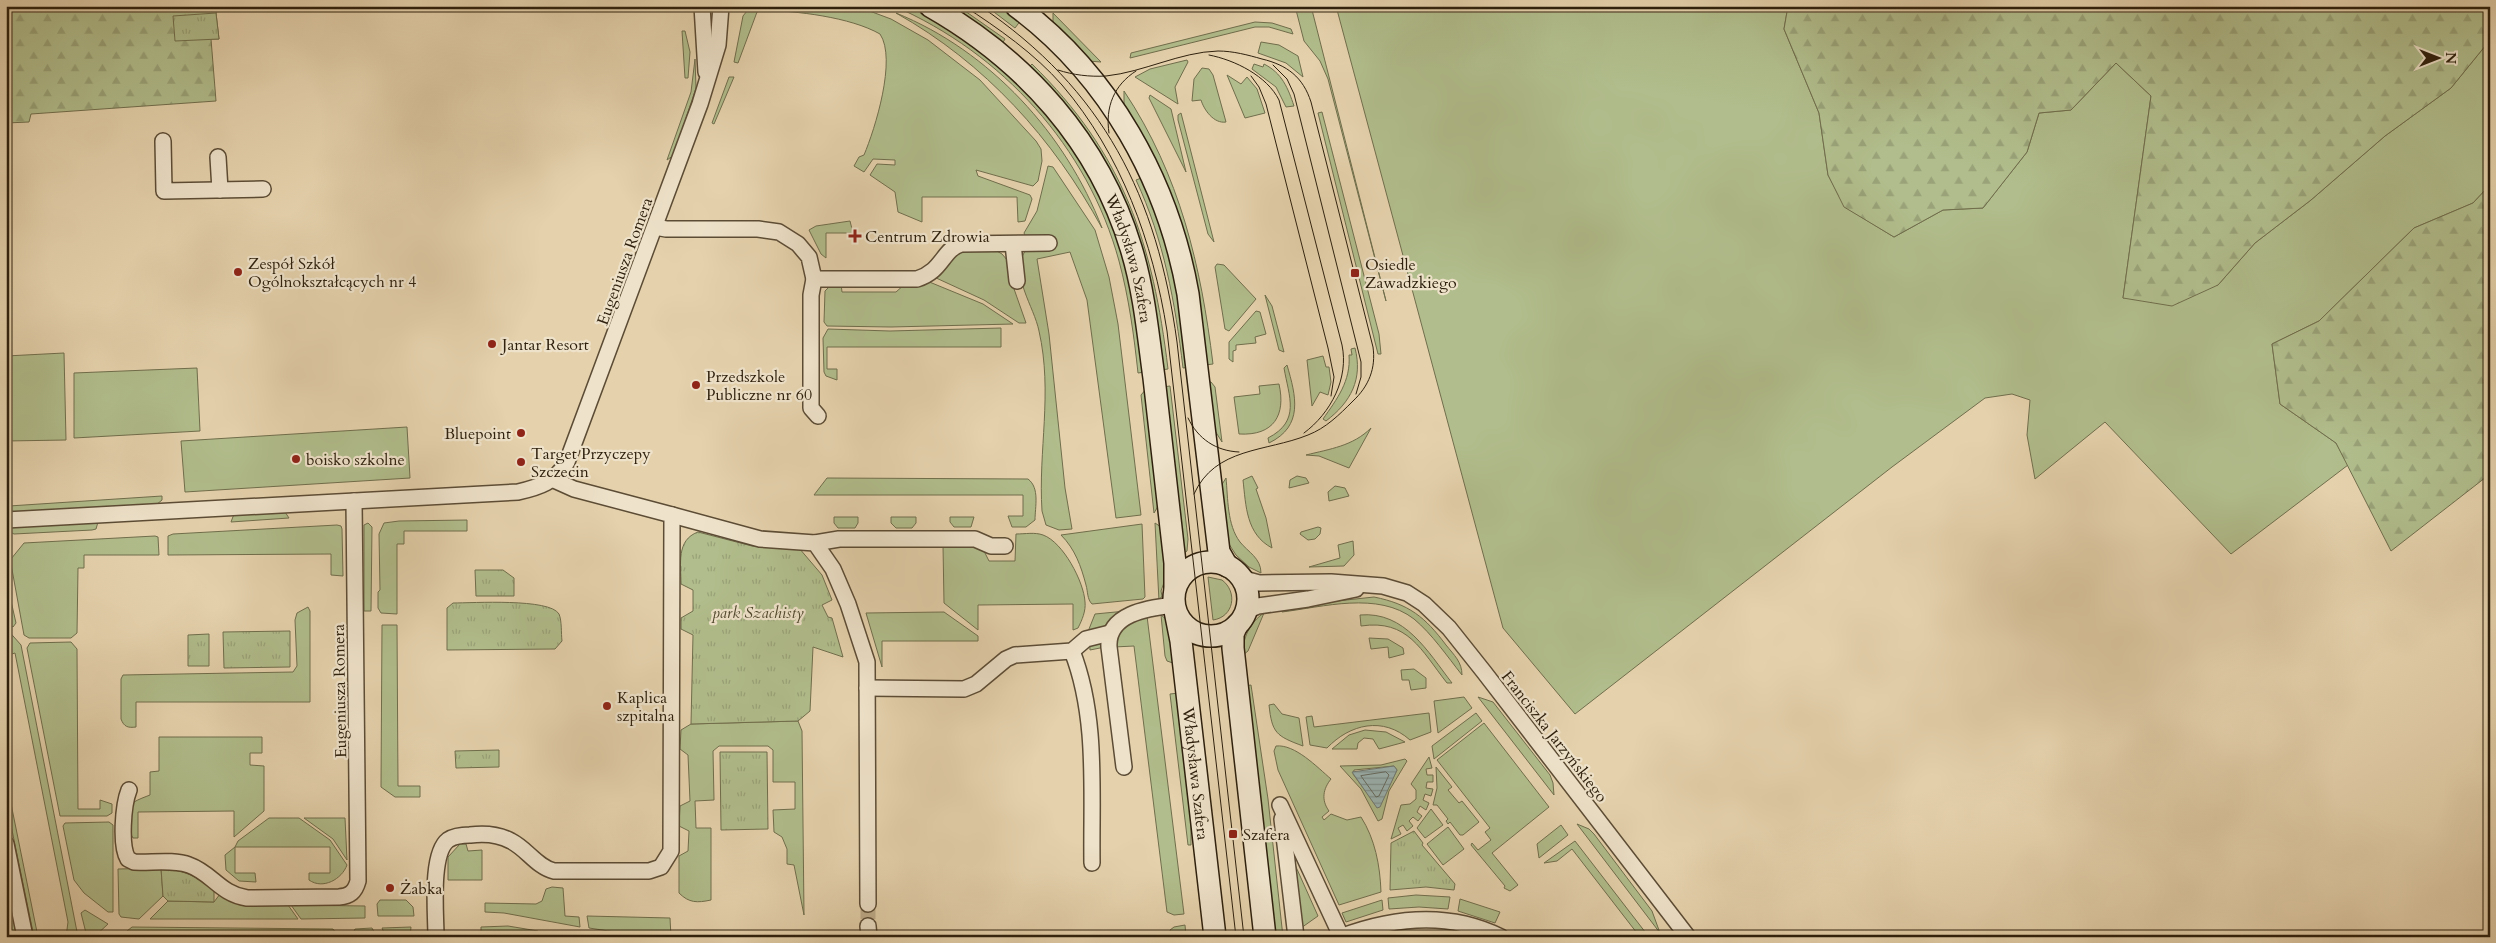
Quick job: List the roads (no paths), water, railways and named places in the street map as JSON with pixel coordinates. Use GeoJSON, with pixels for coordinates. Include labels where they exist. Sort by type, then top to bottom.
{"type":"FeatureCollection","features":[{"type":"Feature","properties":{"kind":"main road","name":"Władysława Szafera"},"geometry":{"type":"LineString","coordinates":[[930,6],[989,44],[1041,91],[1084,146],[1120,216],[1138,274],[1148,333],[1175,563],[1175,601],[1215,937]]}},
{"type":"Feature","properties":{"kind":"main road"},"geometry":{"type":"LineString","coordinates":[[1016,6],[1070,55],[1110,103],[1144,160],[1166,210],[1180,252],[1188,294],[1219,552],[1247,592],[1248,605],[1233,634],[1233,654],[1265,937]]}},
{"type":"Feature","properties":{"kind":"main road"},"geometry":{"type":"LineString","coordinates":[[1232,569],[1212,562],[1194,566],[1181,576],[1175,601],[1185,626],[1202,635],[1222,634],[1240,621]]}},
{"type":"Feature","properties":{"kind":"street","name":"Eugeniusza Romera"},"geometry":{"type":"LineString","coordinates":[[702,6],[707,77]]}},
{"type":"Feature","properties":{"kind":"street","name":"Eugeniusza Romera"},"geometry":{"type":"LineString","coordinates":[[554,480],[567,462],[700,104],[718,45],[721,6]]}},
{"type":"Feature","properties":{"kind":"street"},"geometry":{"type":"LineString","coordinates":[[163,142],[164,191],[263,189]]}},
{"type":"Feature","properties":{"kind":"street"},"geometry":{"type":"LineString","coordinates":[[218,157],[220,190]]}},
{"type":"Feature","properties":{"kind":"street"},"geometry":{"type":"LineString","coordinates":[[655,227],[666,229],[770,230],[779,232],[798,244],[809,257],[814,279],[811,295],[811,408],[818,416]]}},
{"type":"Feature","properties":{"kind":"street"},"geometry":{"type":"LineString","coordinates":[[814,279],[917,279],[929,275],[936,270],[956,246],[1048,243]]}},
{"type":"Feature","properties":{"kind":"street"},"geometry":{"type":"LineString","coordinates":[[1013,244],[1017,281]]}},
{"type":"Feature","properties":{"kind":"street"},"geometry":{"type":"LineString","coordinates":[[6,520],[518,492],[542,486],[554,480],[574,490],[760,539],[815,543],[839,539],[975,539],[992,546],[1005,546]]}},
{"type":"Feature","properties":{"kind":"street","name":"Eugeniusza Romera"},"geometry":{"type":"LineString","coordinates":[[129,790],[125,807],[124,848],[128,859],[134,862],[190,865],[234,896],[247,898],[347,896],[356,888],[358,881],[354,501]]}},
{"type":"Feature","properties":{"kind":"street"},"geometry":{"type":"LineString","coordinates":[[436,937],[438,859],[444,844],[459,836],[495,834],[516,843],[544,868],[554,871],[648,871],[660,867],[671,852],[672,515]]}},
{"type":"Feature","properties":{"kind":"street"},"geometry":{"type":"LineString","coordinates":[[815,543],[833,569],[848,604],[867,662],[868,904]]}},
{"type":"Feature","properties":{"kind":"street","name":"Franciszka Jarzyńskiego"},"geometry":{"type":"LineString","coordinates":[[1232,569],[1248,580],[1260,583],[1331,582],[1373,585],[1394,588],[1413,596],[1443,621],[1688,937]]}},
{"type":"Feature","properties":{"kind":"street","name":"Franciszka Jarzyńskiego"},"geometry":{"type":"LineString","coordinates":[[1240,621],[1251,609],[1258,606],[1308,599],[1373,585]]}},
{"type":"Feature","properties":{"kind":"street"},"geometry":{"type":"LineString","coordinates":[[1124,767],[1109,647],[1110,633],[1117,622],[1125,617],[1175,601]]}},
{"type":"Feature","properties":{"kind":"street"},"geometry":{"type":"LineString","coordinates":[[867,688],[964,689],[981,681],[996,666],[1016,655],[1072,651],[1086,639],[1110,633]]}},
{"type":"Feature","properties":{"kind":"street"},"geometry":{"type":"LineString","coordinates":[[1072,651],[1085,692],[1089,724],[1092,863]]}},
{"type":"Feature","properties":{"kind":"street"},"geometry":{"type":"LineString","coordinates":[[1296,937],[1280,805],[1340,937],[1391,929],[1421,919],[1451,921],[1480,928],[1501,937]]}},
{"type":"Feature","properties":{"kind":"street"},"geometry":{"type":"LineString","coordinates":[[6,844],[25,937]]}},
{"type":"Feature","properties":{"kind":"water"},"geometry":{"type":"Polygon","coordinates":[[[1394,766],[1397,770],[1380,807],[1377,808],[1352,772],[1394,766]]]}},
{"type":"Feature","properties":{"kind":"tunnel"},"geometry":{"type":"LineString","coordinates":[[868,904],[868,926]]}},
{"type":"Feature","properties":{"kind":"tram line"},"geometry":{"type":"LineString","coordinates":[[964,6],[1003,32],[1028,52],[1062,85],[1083,112],[1101,140],[1131,200],[1153,265],[1167,331],[1236,937]]}},
{"type":"Feature","properties":{"kind":"tram line"},"geometry":{"type":"LineString","coordinates":[[980,6],[1023,39],[1060,73],[1092,111],[1118,151],[1139,194],[1155,240],[1168,289],[1177,342],[1244,937]]}},
{"type":"Feature","properties":{"kind":"tram line"},"geometry":{"type":"LineString","coordinates":[[1058,70],[1082,75],[1106,76],[1134,71],[1176,58],[1204,52],[1229,52],[1271,62],[1293,73],[1308,93],[1311,102],[1373,347],[1374,355],[1370,376],[1359,395],[1326,425],[1308,435],[1228,459],[1215,467],[1203,479],[1194,494]]}},
{"type":"Feature","properties":{"kind":"tram line"},"geometry":{"type":"LineString","coordinates":[[1209,55],[1219,57],[1249,70],[1267,84],[1279,100],[1342,345],[1343,370],[1336,394],[1314,425],[1304,433]]}},
{"type":"Feature","properties":{"kind":"tram line"},"geometry":{"type":"LineString","coordinates":[[1273,65],[1287,79],[1294,94],[1361,362],[1361,377],[1356,394]]}},
{"type":"Feature","properties":{"kind":"tram line"},"geometry":{"type":"LineString","coordinates":[[1109,133],[1108,114],[1113,97],[1122,83],[1136,71]]}},
{"type":"Feature","properties":{"kind":"tram line"},"geometry":{"type":"LineString","coordinates":[[1251,76],[1259,87],[1266,104],[1328,348],[1334,377],[1331,396]]}},
{"type":"Feature","properties":{"kind":"tram line"},"geometry":{"type":"LineString","coordinates":[[1188,418],[1202,438],[1215,446],[1239,452]]}},
{"type":"Feature","properties":{"kind":"place","name":"Centrum Zdrowia"},"geometry":{"type":"Point","coordinates":[855,236]}},
{"type":"Feature","properties":{"kind":"place","name":"Zespół Szkół Ogólnokształcących nr 4"},"geometry":{"type":"Point","coordinates":[238,272]}},
{"type":"Feature","properties":{"kind":"place","name":"Osiedle Zawadzkiego"},"geometry":{"type":"Point","coordinates":[1355,273]}},
{"type":"Feature","properties":{"kind":"place","name":"Jantar Resort"},"geometry":{"type":"Point","coordinates":[492,344]}},
{"type":"Feature","properties":{"kind":"place","name":"Przedszkole Publiczne nr 60"},"geometry":{"type":"Point","coordinates":[696,385]}},
{"type":"Feature","properties":{"kind":"place","name":"Bluepoint"},"geometry":{"type":"Point","coordinates":[521,433]}},
{"type":"Feature","properties":{"kind":"place","name":"boisko szkolne"},"geometry":{"type":"Point","coordinates":[296,459]}},
{"type":"Feature","properties":{"kind":"place","name":"Target Przyczepy Szczecin"},"geometry":{"type":"Point","coordinates":[521,462]}},
{"type":"Feature","properties":{"kind":"place","name":"Kaplica szpitalna"},"geometry":{"type":"Point","coordinates":[607,706]}},
{"type":"Feature","properties":{"kind":"place","name":"Szafera"},"geometry":{"type":"Point","coordinates":[1233,834]}},
{"type":"Feature","properties":{"kind":"place","name":"Żabka"},"geometry":{"type":"Point","coordinates":[390,888]}},
{"type":"Feature","properties":{"kind":"park label","name":"park Szachisty"},"geometry":{"type":"Point","coordinates":[758,612]}}]}
